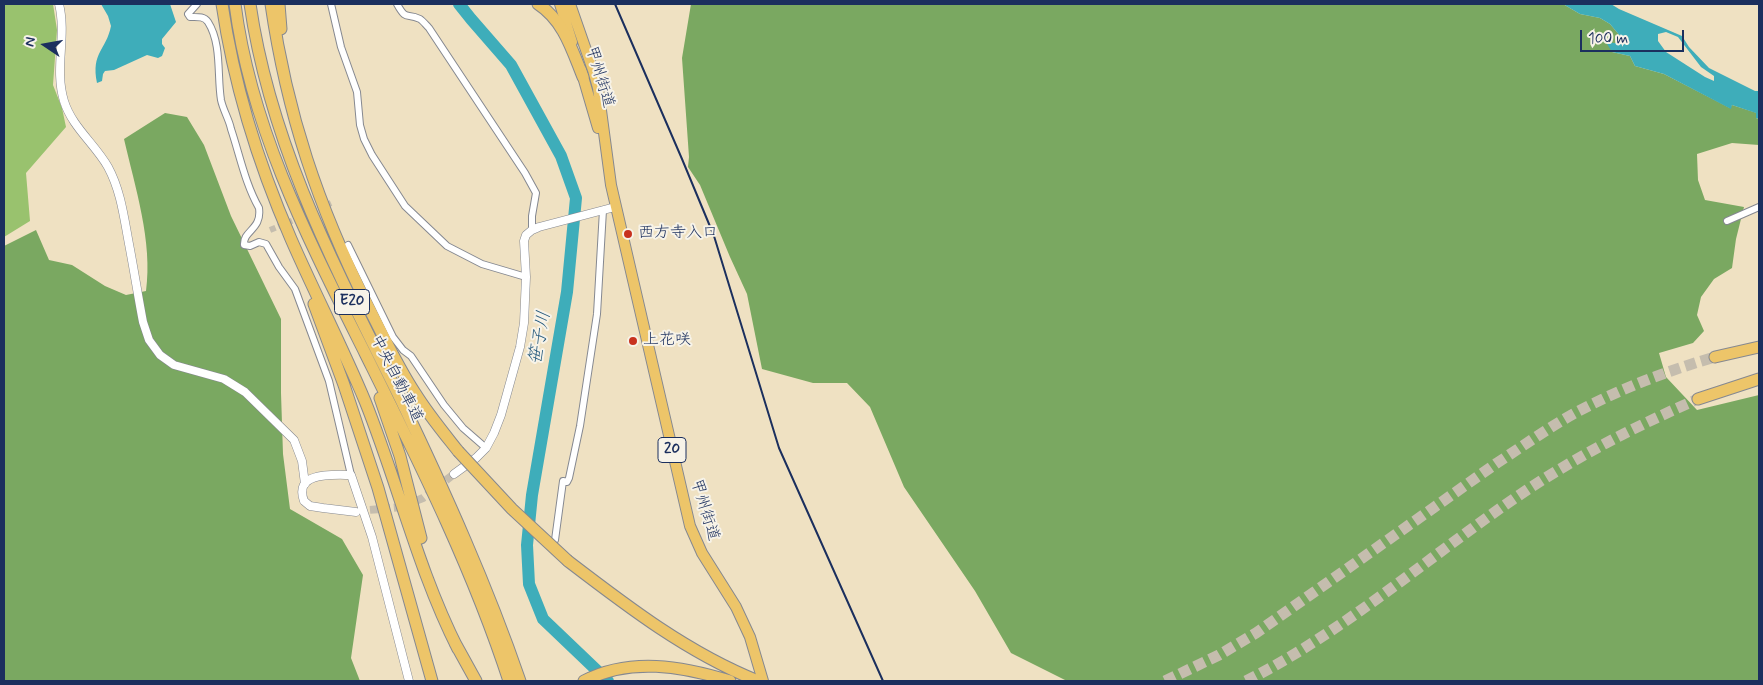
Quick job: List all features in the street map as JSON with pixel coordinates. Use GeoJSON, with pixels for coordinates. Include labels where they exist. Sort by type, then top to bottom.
{"type":"FeatureCollection","features":[{"type":"Feature","properties":{"kind":"highway"},"geometry":{"type":"LineString","coordinates":[[222,4],[235,75],[262,172],[325,332],[362,437],[432,681]]}},
{"type":"Feature","properties":{"kind":"highway","name":"中央自動車道"},"geometry":{"type":"LineString","coordinates":[[235,4],[242,44],[261,120],[287,191],[322,270],[481,591],[520,681]]}},
{"type":"Feature","properties":{"kind":"highway","name":"中央自動車道"},"geometry":{"type":"LineString","coordinates":[[250,4],[265,81],[290,160],[317,226],[454,513],[509,681]]}},
{"type":"Feature","properties":{"kind":"highway"},"geometry":{"type":"LineString","coordinates":[[258,4],[263,51],[290,160]]}},
{"type":"Feature","properties":{"kind":"highway"},"geometry":{"type":"LineString","coordinates":[[270,4],[281,67],[308,166],[345,258],[400,368],[430,416],[458,451],[512,509],[568,561],[646,620],[679,641],[740,674],[758,681]]}},
{"type":"Feature","properties":{"kind":"highway"},"geometry":{"type":"LineString","coordinates":[[279,4],[286,66],[308,166]]}},
{"type":"Feature","properties":{"kind":"highway"},"geometry":{"type":"LineString","coordinates":[[538,4],[557,21],[564,31],[583,77]]}},
{"type":"Feature","properties":{"kind":"highway","name":"甲州街道"},"geometry":{"type":"LineString","coordinates":[[560,4],[607,160]]}},
{"type":"Feature","properties":{"kind":"highway","name":"甲州街道"},"geometry":{"type":"LineString","coordinates":[[570,4],[598,88],[615,206],[690,526],[702,553],[736,606],[750,637],[763,681]]}},
{"type":"Feature","properties":{"kind":"highway"},"geometry":{"type":"LineString","coordinates":[[576,4],[577,22]]}},
{"type":"Feature","properties":{"kind":"highway"},"geometry":{"type":"LineString","coordinates":[[251,132],[263,169],[292,239],[366,403],[432,591],[458,649],[476,681]]}},
{"type":"Feature","properties":{"kind":"highway"},"geometry":{"type":"LineString","coordinates":[[322,270],[389,421],[400,456],[432,581],[458,649]]}},
{"type":"Feature","properties":{"kind":"highway"},"geometry":{"type":"LineString","coordinates":[[1715,357],[1759,347]]}},
{"type":"Feature","properties":{"kind":"highway"},"geometry":{"type":"LineString","coordinates":[[1698,399],[1759,379]]}},
{"type":"Feature","properties":{"kind":"highway"},"geometry":{"type":"LineString","coordinates":[[584,681],[608,672],[641,666],[673,667],[730,681]]}},
{"type":"Feature","properties":{"kind":"street"},"geometry":{"type":"LineString","coordinates":[[60,4],[62,37],[59,76],[64,102],[76,124],[108,167],[117,189],[143,322],[149,340],[160,355],[174,365],[224,379],[245,392],[294,440],[302,461],[305,484]]}},
{"type":"Feature","properties":{"kind":"street"},"geometry":{"type":"LineString","coordinates":[[197,4],[188,14],[190,17],[203,18],[207,21],[211,30],[216,46],[222,102],[233,133],[238,156],[259,208],[260,215],[256,227],[245,237],[244,245],[250,246],[259,242],[266,244],[279,267],[295,289],[329,381],[352,475],[372,537],[409,681]]}},
{"type":"Feature","properties":{"kind":"street"},"geometry":{"type":"LineString","coordinates":[[331,4],[341,47],[357,92],[360,125],[364,139],[372,155],[405,206],[447,246],[482,264],[526,277]]}},
{"type":"Feature","properties":{"kind":"street"},"geometry":{"type":"LineString","coordinates":[[397,4],[402,13],[407,17],[421,20],[429,28],[525,173],[536,193],[532,216],[536,228]]}},
{"type":"Feature","properties":{"kind":"street"},"geometry":{"type":"LineString","coordinates":[[454,474],[486,448],[494,434],[501,414],[520,346],[524,323],[526,277],[524,241],[526,235],[536,228],[615,206]]}},
{"type":"Feature","properties":{"kind":"street"},"geometry":{"type":"LineString","coordinates":[[1727,221],[1759,207]]}},
{"type":"Feature","properties":{"kind":"street"},"geometry":{"type":"LineString","coordinates":[[555,540],[563,481],[567,482],[569,478],[580,426],[597,314],[603,210]]}},
{"type":"Feature","properties":{"kind":"street"},"geometry":{"type":"LineString","coordinates":[[348,245],[393,337],[403,350],[411,356],[463,428],[486,448]]}},
{"type":"Feature","properties":{"kind":"street"},"geometry":{"type":"LineString","coordinates":[[352,475],[322,475],[312,478],[305,484],[301,494],[304,501],[310,506],[356,512]]}},
{"type":"Feature","properties":{"kind":"green space"},"geometry":{"type":"Polygon","coordinates":[[[4,4],[53,4],[57,30],[53,85],[62,108],[66,127],[26,173],[30,221],[4,237],[4,4]]]}},
{"type":"Feature","properties":{"kind":"green space"},"geometry":{"type":"Polygon","coordinates":[[[691,4],[1563,4],[1580,14],[1600,18],[1610,24],[1627,44],[1613,43],[1612,52],[1630,56],[1635,66],[1664,74],[1730,108],[1732,105],[1757,113],[1756,118],[1759,119],[1759,145],[1732,143],[1697,154],[1698,180],[1705,200],[1744,207],[1736,239],[1732,268],[1714,279],[1701,297],[1697,315],[1704,331],[1693,343],[1659,353],[1666,377],[1697,410],[1759,395],[1759,681],[1067,681],[1011,653],[975,591],[904,487],[870,407],[847,383],[813,383],[762,369],[747,294],[700,185],[688,167],[689,157],[682,58],[691,4]]]}},
{"type":"Feature","properties":{"kind":"green space"},"geometry":{"type":"Polygon","coordinates":[[[165,113],[187,117],[204,145],[231,216],[281,319],[283,454],[290,509],[342,539],[363,575],[351,658],[360,681],[4,681],[4,246],[36,230],[49,260],[72,265],[105,286],[126,295],[146,291],[148,272],[145,234],[138,195],[124,139],[165,113]]]}},
{"type":"Feature","properties":{"kind":"water"},"geometry":{"type":"Polygon","coordinates":[[[101,4],[170,4],[176,22],[162,39],[162,44],[165,48],[162,56],[158,58],[147,55],[114,70],[105,71],[102,81],[97,83],[97,58],[111,26],[101,4]]]}},
{"type":"Feature","properties":{"kind":"water"},"geometry":{"type":"Polygon","coordinates":[[[1563,4],[1611,4],[1682,36],[1689,47],[1709,68],[1755,91],[1759,91],[1759,119],[1756,118],[1756,113],[1732,105],[1731,109],[1664,74],[1635,66],[1630,56],[1612,52],[1604,39],[1613,43],[1626,43],[1610,24],[1600,18],[1580,14],[1563,4]],[[1666,32],[1658,34],[1658,41],[1666,52],[1714,81],[1714,76],[1701,67],[1678,37],[1666,32]]]}},
{"type":"Feature","properties":{"kind":"waterway","name":"笹子川"},"geometry":{"type":"LineString","coordinates":[[459,4],[511,65],[561,156],[576,198],[567,292],[532,495],[527,545],[529,584],[543,619],[608,681]]}},
{"type":"Feature","properties":{"kind":"tunnel"},"geometry":{"type":"LineString","coordinates":[[310,213],[331,203]]}},
{"type":"Feature","properties":{"kind":"tunnel"},"geometry":{"type":"LineString","coordinates":[[270,230],[301,217]]}},
{"type":"Feature","properties":{"kind":"tunnel"},"geometry":{"type":"LineString","coordinates":[[1165,681],[1219,655],[1256,633],[1497,463],[1565,419],[1592,404],[1644,381],[1715,357]]}},
{"type":"Feature","properties":{"kind":"tunnel"},"geometry":{"type":"LineString","coordinates":[[1246,681],[1282,662],[1350,618],[1537,483],[1604,444],[1698,399]]}},
{"type":"Feature","properties":{"kind":"tunnel"},"geometry":{"type":"LineString","coordinates":[[358,511],[401,507],[423,498],[454,474]]}},
{"type":"Feature","properties":{"kind":"railway"},"geometry":{"type":"LineString","coordinates":[[615,4],[714,236],[779,448],[883,681]]}},
{"type":"Feature","properties":{"kind":"place","name":"西方寺入口"},"geometry":{"type":"Point","coordinates":[628,234]}},
{"type":"Feature","properties":{"kind":"place","name":"上花咲"},"geometry":{"type":"Point","coordinates":[633,341]}}]}
